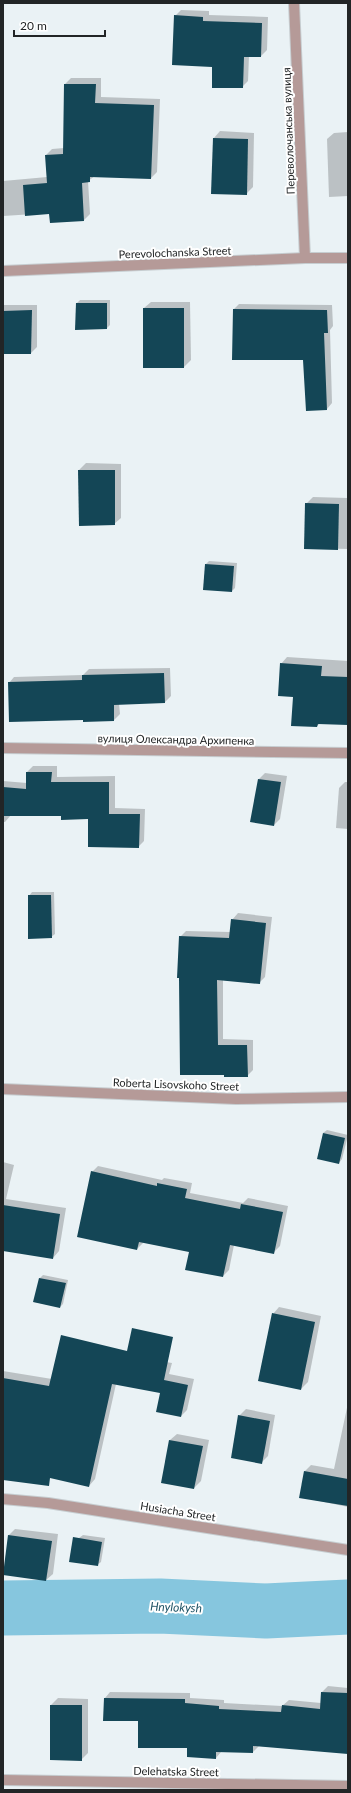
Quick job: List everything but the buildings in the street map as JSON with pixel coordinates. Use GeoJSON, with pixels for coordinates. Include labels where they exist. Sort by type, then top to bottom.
{"type":"FeatureCollection","features":[{"type":"Feature","properties":{"kind":"street","name":"Переволочанська вулиця"},"geometry":{"type":"LineString","coordinates":[[294,3],[306,258]]}},
{"type":"Feature","properties":{"kind":"street","name":"Perevolochanska Street"},"geometry":{"type":"LineString","coordinates":[[3,271],[306,258],[348,258]]}},
{"type":"Feature","properties":{"kind":"street","name":"вулиця Олександра Архипенка"},"geometry":{"type":"LineString","coordinates":[[3,748],[348,753]]}},
{"type":"Feature","properties":{"kind":"street","name":"Roberta Lisovskoho Street"},"geometry":{"type":"LineString","coordinates":[[3,1089],[236,1099],[348,1097]]}},
{"type":"Feature","properties":{"kind":"street","name":"Husiacha Street"},"geometry":{"type":"LineString","coordinates":[[3,1499],[48,1503],[348,1550]]}},
{"type":"Feature","properties":{"kind":"street","name":"Delehatska Street"},"geometry":{"type":"LineString","coordinates":[[3,1780],[348,1786]]}},
{"type":"Feature","properties":{"kind":"waterway","name":"Hnylokysh"},"geometry":{"type":"LineString","coordinates":[[3,1608],[160,1606],[266,1611],[348,1607]]}}]}
